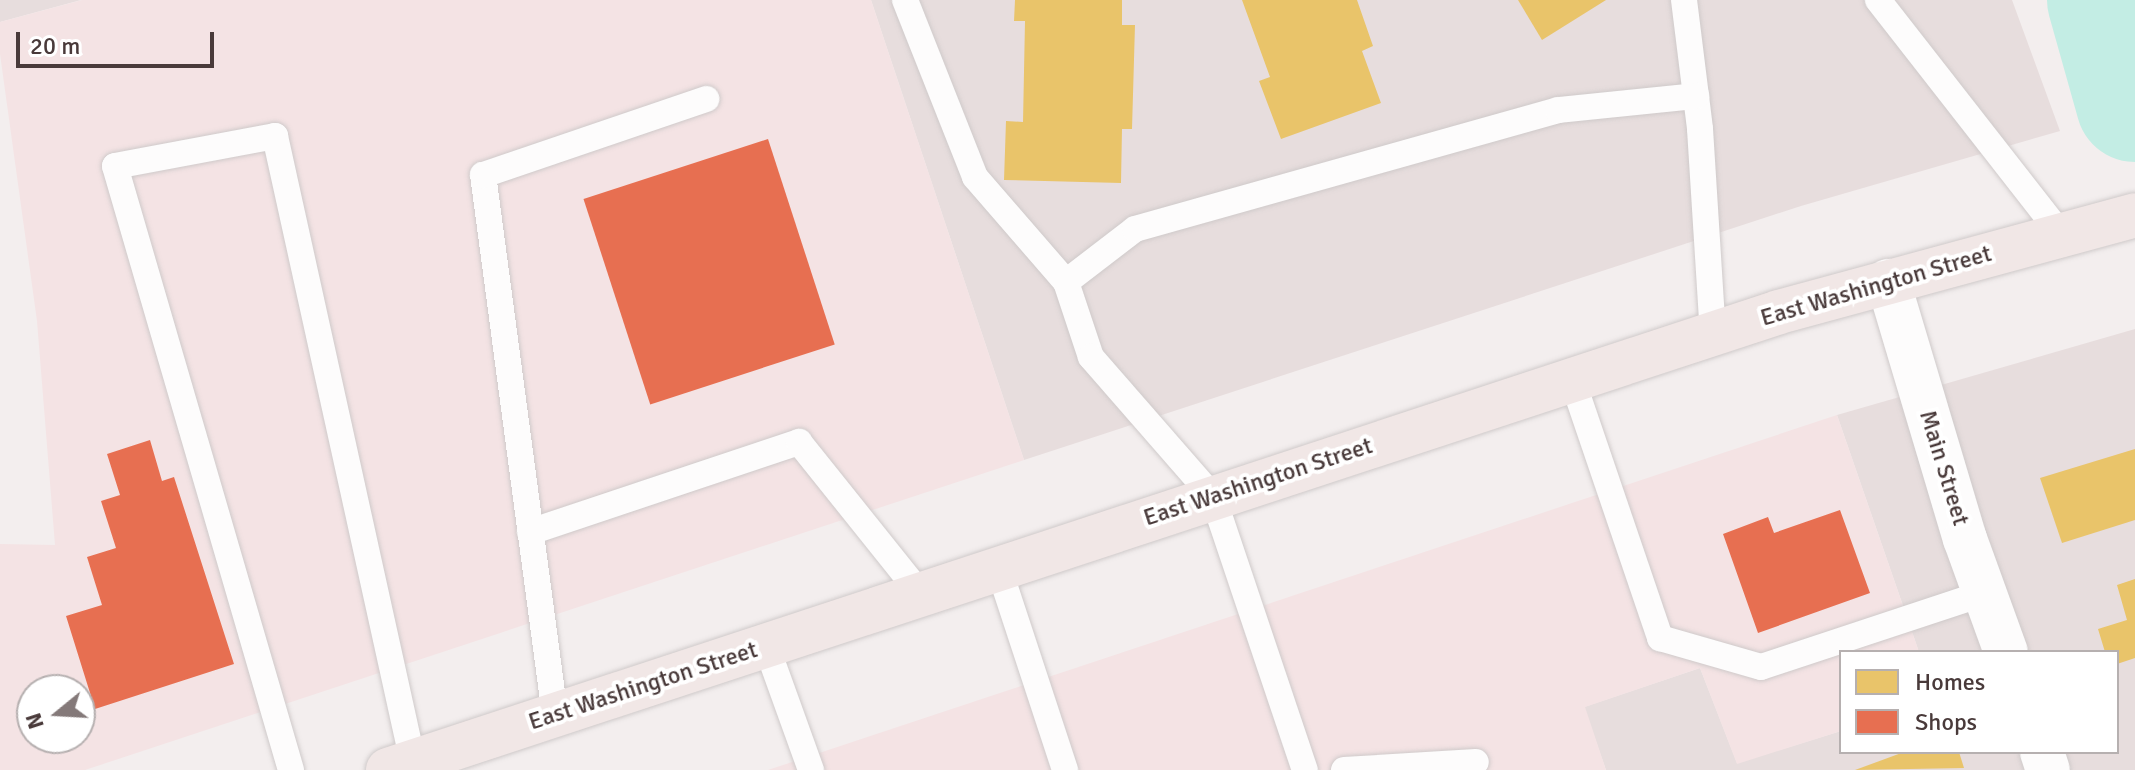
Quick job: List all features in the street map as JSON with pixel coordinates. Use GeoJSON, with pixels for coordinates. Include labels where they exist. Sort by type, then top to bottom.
{"type":"FeatureCollection","features":[{"type":"Feature","properties":{"kind":"main road","name":"East Washington Street"},"geometry":{"type":"LineString","coordinates":[[427,763],[555,715],[998,566],[1713,333],[1888,281],[2135,215]]}},
{"type":"Feature","properties":{"kind":"street","name":"Main Street"},"geometry":{"type":"LineString","coordinates":[[1888,281],[1965,539],[2005,650]]}},
{"type":"Feature","properties":{"kind":"lane"},"geometry":{"type":"LineString","coordinates":[[905,0],[975,177],[1066,282],[1091,357],[1213,497],[1305,770]]}},
{"type":"Feature","properties":{"kind":"lane"},"geometry":{"type":"LineString","coordinates":[[1684,0],[1696,96],[1713,333]]}},
{"type":"Feature","properties":{"kind":"lane"},"geometry":{"type":"LineString","coordinates":[[1878,0],[2075,229]]}},
{"type":"Feature","properties":{"kind":"lane"},"geometry":{"type":"LineString","coordinates":[[1066,282],[1135,229],[1558,110],[1696,96]]}},
{"type":"Feature","properties":{"kind":"lane"},"geometry":{"type":"LineString","coordinates":[[555,715],[483,175],[706,99]]}},
{"type":"Feature","properties":{"kind":"lane"},"geometry":{"type":"LineString","coordinates":[[291,770],[115,166],[275,136],[427,763]]}},
{"type":"Feature","properties":{"kind":"lane"},"geometry":{"type":"LineString","coordinates":[[1572,379],[1660,638],[1761,667],[1985,593]]}},
{"type":"Feature","properties":{"kind":"lane"},"geometry":{"type":"LineString","coordinates":[[530,532],[799,442],[920,593]]}},
{"type":"Feature","properties":{"kind":"lane"},"geometry":{"type":"LineString","coordinates":[[998,566],[1065,770]]}},
{"type":"Feature","properties":{"kind":"lane"},"geometry":{"type":"LineString","coordinates":[[766,645],[811,770]]}},
{"type":"Feature","properties":{"kind":"lane"},"geometry":{"type":"LineString","coordinates":[[1344,770],[1476,762]]}},
{"type":"Feature","properties":{"kind":"shaded area"},"geometry":{"type":"Polygon","coordinates":[[[0,0],[81,0],[0,22],[0,0]]]}},
{"type":"Feature","properties":{"kind":"shaded area"},"geometry":{"type":"Polygon","coordinates":[[[82,0],[871,0],[1024,460],[85,770],[0,770],[0,544],[55,545],[37,321],[0,54],[0,22],[82,0]]]}},
{"type":"Feature","properties":{"kind":"shaded area"},"geometry":{"type":"Polygon","coordinates":[[[871,0],[2012,0],[2060,131],[1801,206],[1024,460],[871,0]]]}},
{"type":"Feature","properties":{"kind":"shaded area"},"geometry":{"type":"Polygon","coordinates":[[[2135,329],[2135,770],[1606,770],[1584,707],[1700,668],[1737,763],[1839,732],[1839,754],[2119,754],[2119,650],[1918,650],[1837,415],[2135,329]]]}},
{"type":"Feature","properties":{"kind":"shaded area"},"geometry":{"type":"Polygon","coordinates":[[[1837,415],[1918,650],[1839,650],[1839,732],[1737,764],[1700,668],[1585,707],[1606,770],[768,770],[1837,415]]]}},
{"type":"Feature","properties":{"kind":"building: Homes"},"geometry":{"type":"Polygon","coordinates":[[[1015,0],[1122,0],[1122,25],[1135,25],[1132,129],[1122,129],[1121,183],[1004,180],[1006,121],[1023,122],[1025,21],[1014,21],[1015,0]]]}},
{"type":"Feature","properties":{"kind":"building: Homes"},"geometry":{"type":"Polygon","coordinates":[[[1242,0],[1357,0],[1373,46],[1362,51],[1381,103],[1281,139],[1259,81],[1270,77],[1242,0]]]}},
{"type":"Feature","properties":{"kind":"building: Homes"},"geometry":{"type":"Polygon","coordinates":[[[1518,0],[1606,0],[1542,40],[1518,0]]]}},
{"type":"Feature","properties":{"kind":"building: Homes"},"geometry":{"type":"Polygon","coordinates":[[[2135,449],[2135,520],[2062,543],[2040,478],[2135,449]]]}},
{"type":"Feature","properties":{"kind":"building: Homes"},"geometry":{"type":"Polygon","coordinates":[[[2135,579],[2135,658],[2119,663],[2119,650],[2104,650],[2098,629],[2127,620],[2117,585],[2135,579]]]}},
{"type":"Feature","properties":{"kind":"building: Homes"},"geometry":{"type":"Polygon","coordinates":[[[1899,754],[1960,754],[1964,768],[1855,770],[1899,754]]]}},
{"type":"Feature","properties":{"kind":"building: Shops"},"geometry":{"type":"Polygon","coordinates":[[[768,139],[835,344],[650,404],[583,199],[768,139]]]}},
{"type":"Feature","properties":{"kind":"building: Shops"},"geometry":{"type":"Polygon","coordinates":[[[150,440],[162,481],[174,477],[234,664],[96,709],[96,674],[84,674],[66,616],[102,605],[87,557],[116,548],[101,501],[120,495],[107,454],[150,440]]]}},
{"type":"Feature","properties":{"kind":"building: Shops"},"geometry":{"type":"Polygon","coordinates":[[[1840,510],[1870,593],[1758,633],[1723,534],[1768,517],[1774,533],[1840,510]]]}},
{"type":"Feature","properties":{"kind":"waterway"},"geometry":{"type":"LineString","coordinates":[[2106,0],[2135,103]]}}]}
